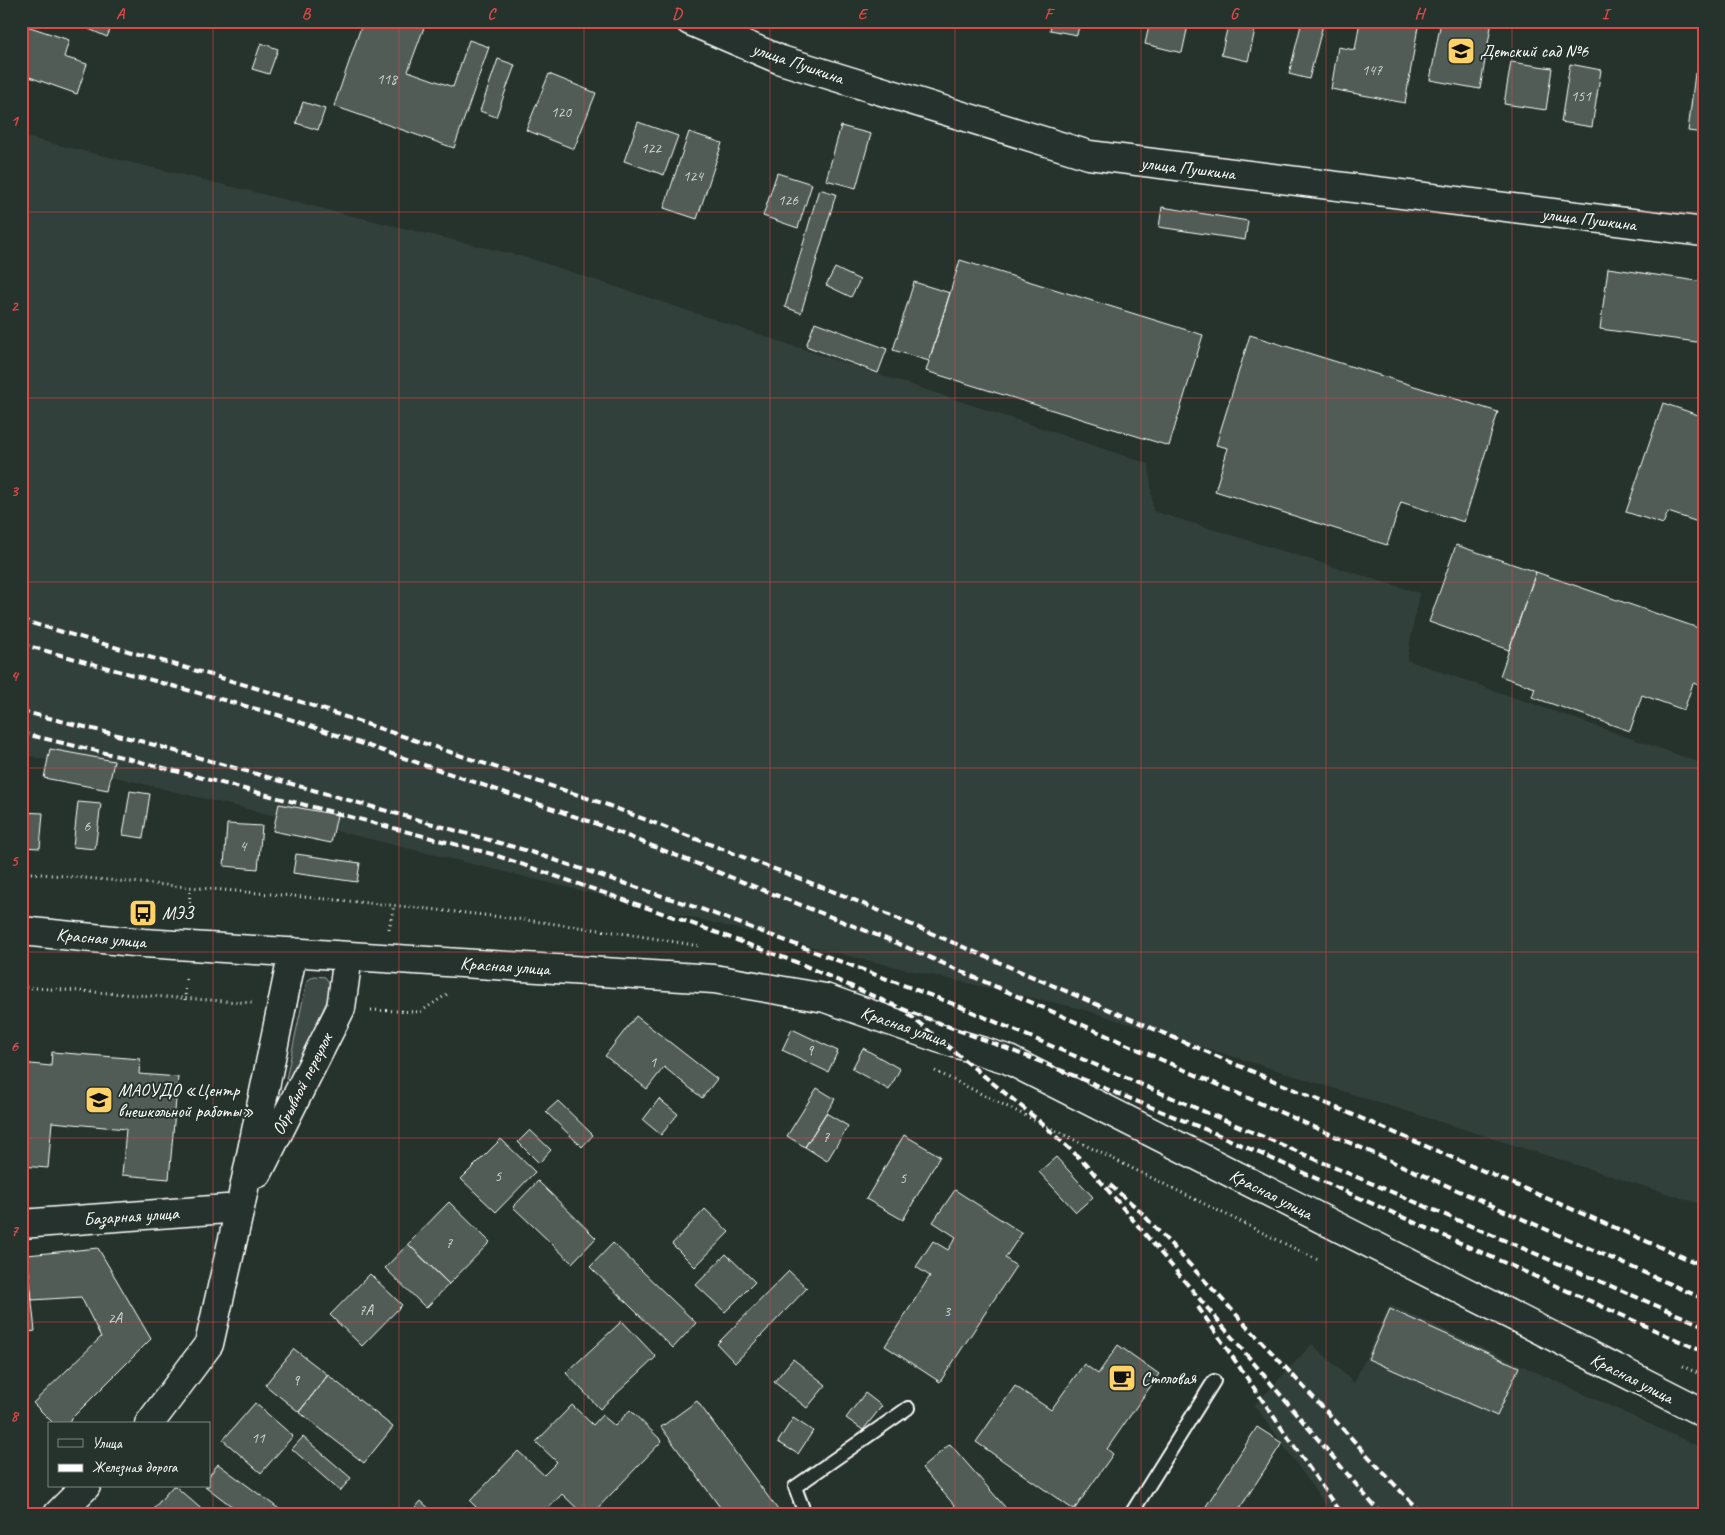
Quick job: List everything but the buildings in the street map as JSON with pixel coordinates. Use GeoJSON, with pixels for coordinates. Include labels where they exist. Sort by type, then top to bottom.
{"type":"FeatureCollection","features":[{"type":"Feature","properties":{"kind":"main road","name":"улица Пушкина"},"geometry":{"type":"LineString","coordinates":[[690,21],[781,60],[1089,155],[1704,232]]}},
{"type":"Feature","properties":{"kind":"main road","name":"Красная улица"},"geometry":{"type":"LineString","coordinates":[[21,931],[144,943],[714,979],[825,998],[938,1038],[1006,1059],[1704,1413]]}},
{"type":"Feature","properties":{"kind":"main road","name":"Обрывной переулок"},"geometry":{"type":"LineString","coordinates":[[150,1422],[208,1344],[240,1208],[293,952]]}},
{"type":"Feature","properties":{"kind":"main road","name":"Обрывной переулок"},"geometry":{"type":"LineString","coordinates":[[240,1208],[341,1008],[348,956]]}},
{"type":"Feature","properties":{"kind":"main road","name":"Базарная улица"},"geometry":{"type":"LineString","coordinates":[[21,1224],[240,1208]]}},
{"type":"Feature","properties":{"kind":"main road"},"geometry":{"type":"LineString","coordinates":[[58,1514],[84,1488]]}},
{"type":"Feature","properties":{"kind":"lane"},"geometry":{"type":"LineString","coordinates":[[1131,1514],[1214,1381]]}},
{"type":"Feature","properties":{"kind":"lane"},"geometry":{"type":"LineString","coordinates":[[805,1514],[795,1487],[908,1408]]}},
{"type":"Feature","properties":{"kind":"path"},"geometry":{"type":"LineString","coordinates":[[388,935],[394,906]]}},
{"type":"Feature","properties":{"kind":"path"},"geometry":{"type":"LineString","coordinates":[[21,987],[283,1005]]}},
{"type":"Feature","properties":{"kind":"path"},"geometry":{"type":"LineString","coordinates":[[341,1008],[420,1012],[452,991]]}},
{"type":"Feature","properties":{"kind":"path"},"geometry":{"type":"LineString","coordinates":[[931,1068],[1320,1261]]}},
{"type":"Feature","properties":{"kind":"shaded area"},"geometry":{"type":"Polygon","coordinates":[[[21,136],[532,259],[1149,464],[1153,511],[1419,593],[1407,660],[1704,764],[1704,1205],[1082,1009],[874,962],[21,754],[21,136]]]}},
{"type":"Feature","properties":{"kind":"shaded area"},"geometry":{"type":"Polygon","coordinates":[[[314,976],[325,977],[330,984],[328,998],[292,1080],[286,1079],[307,981],[314,976]]]}},
{"type":"Feature","properties":{"kind":"shaded area"},"geometry":{"type":"Polygon","coordinates":[[[1390,1305],[1704,1449],[1704,1514],[1332,1514],[1255,1405],[1312,1344],[1354,1383],[1390,1305]]]}},
{"type":"Feature","properties":{"kind":"railway"},"geometry":{"type":"LineString","coordinates":[[21,620],[280,695],[602,803],[845,896],[1704,1266]]}},
{"type":"Feature","properties":{"kind":"railway"},"geometry":{"type":"LineString","coordinates":[[21,644],[278,715],[597,824],[899,944],[1704,1299]]}},
{"type":"Feature","properties":{"kind":"railway"},"geometry":{"type":"LineString","coordinates":[[21,711],[133,739],[528,851],[704,910],[956,1005],[1704,1326]]}},
{"type":"Feature","properties":{"kind":"railway"},"geometry":{"type":"LineString","coordinates":[[21,733],[126,758],[492,854],[685,921],[801,964],[900,1008],[1026,1056],[1219,1135],[1704,1352]]}},
{"type":"Feature","properties":{"kind":"railway"},"geometry":{"type":"LineString","coordinates":[[908,1014],[1038,1120],[1085,1163],[1381,1514]]}},
{"type":"Feature","properties":{"kind":"railway"},"geometry":{"type":"LineString","coordinates":[[1110,1185],[1138,1209],[1422,1514]]}},
{"type":"Feature","properties":{"kind":"railway"},"geometry":{"type":"LineString","coordinates":[[1198,1307],[1341,1514]]}},
{"type":"Feature","properties":{"kind":"place","name":"Детский сад №6"},"geometry":{"type":"Point","coordinates":[1461,51]}},
{"type":"Feature","properties":{"kind":"place","name":"МЭЗ"},"geometry":{"type":"Point","coordinates":[143,913]}},
{"type":"Feature","properties":{"kind":"place","name":"МАОУДО «Центр внешкольной работы»"},"geometry":{"type":"Point","coordinates":[99,1100]}},
{"type":"Feature","properties":{"kind":"place","name":"Столовая"},"geometry":{"type":"Point","coordinates":[1122,1378]}}]}
